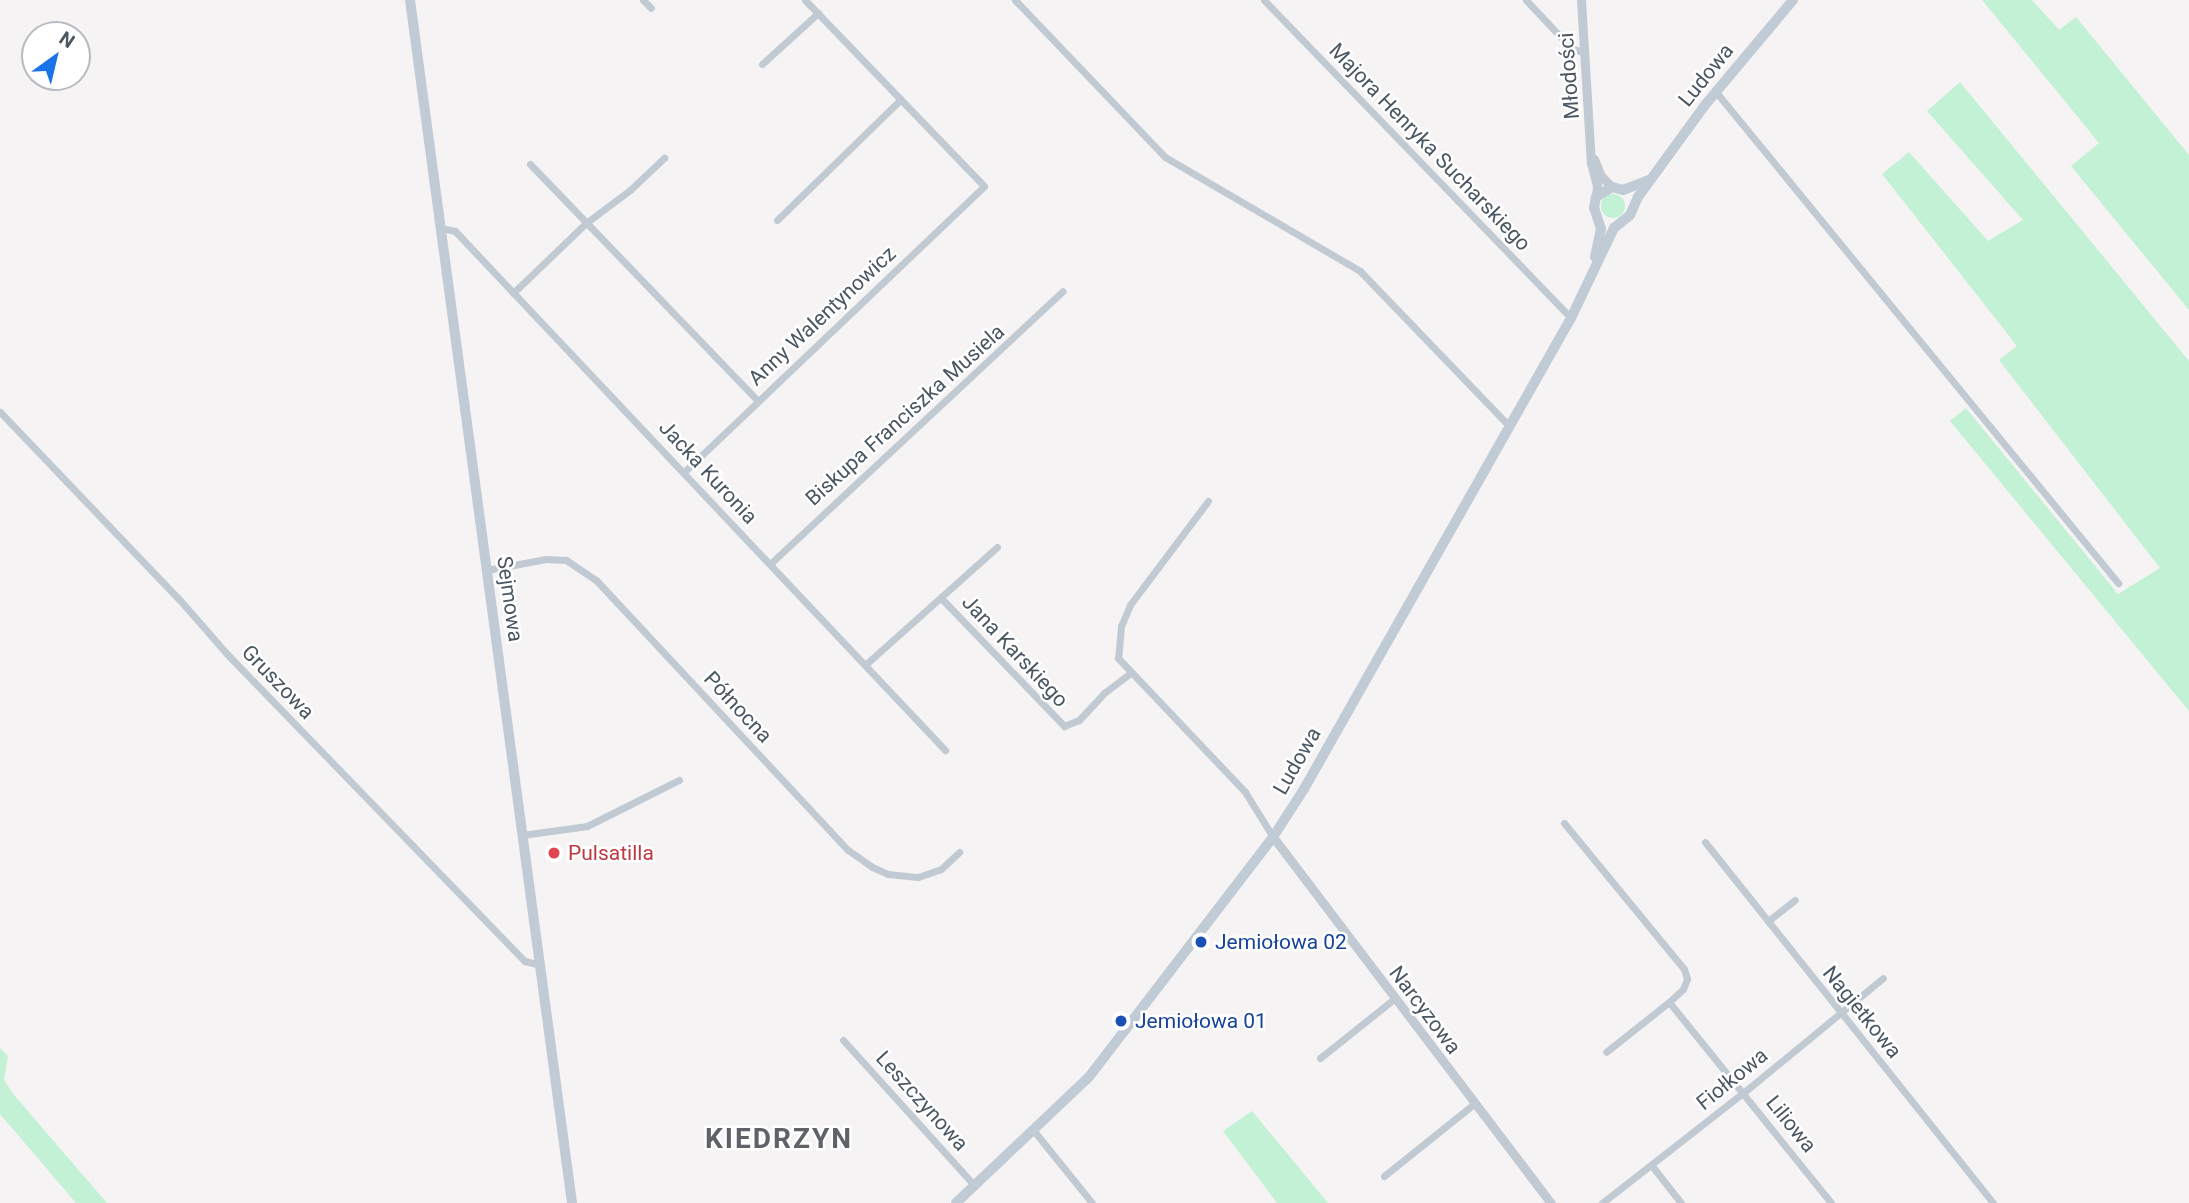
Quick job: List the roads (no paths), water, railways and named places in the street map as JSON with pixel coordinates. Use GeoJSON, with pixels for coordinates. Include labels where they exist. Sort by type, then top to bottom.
{"type":"FeatureCollection","features":[{"type":"Feature","properties":{"kind":"main road","name":"Sejmowa"},"geometry":{"type":"LineString","coordinates":[[410,0],[572,1203]]}},
{"type":"Feature","properties":{"kind":"main road","name":"Ludowa"},"geometry":{"type":"LineString","coordinates":[[956,1203],[1089,1077],[1273,837],[1304,789],[1572,318],[1616,226],[1625,222],[1653,177],[1716,92],[1793,0]]}},
{"type":"Feature","properties":{"kind":"main road"},"geometry":{"type":"LineString","coordinates":[[1596,197],[1617,189],[1638,187],[1653,177]]}},
{"type":"Feature","properties":{"kind":"main road"},"geometry":{"type":"LineString","coordinates":[[1617,189],[1628,194],[1632,207]]}},
{"type":"Feature","properties":{"kind":"main road","name":"Ludowa"},"geometry":{"type":"LineString","coordinates":[[1590,281],[1601,229],[1594,208],[1596,197]]}},
{"type":"Feature","properties":{"kind":"main road"},"geometry":{"type":"LineString","coordinates":[[1598,218],[1606,225],[1616,226]]}},
{"type":"Feature","properties":{"kind":"street"},"geometry":{"type":"LineString","coordinates":[[643,0],[651,8]]}},
{"type":"Feature","properties":{"kind":"street"},"geometry":{"type":"LineString","coordinates":[[777,220],[901,99],[805,0]]}},
{"type":"Feature","properties":{"kind":"street"},"geometry":{"type":"LineString","coordinates":[[1015,0],[1165,157],[1365,275],[1510,427]]}},
{"type":"Feature","properties":{"kind":"street","name":"Majora Henryka Sucharskiego"},"geometry":{"type":"LineString","coordinates":[[1264,0],[1572,318]]}},
{"type":"Feature","properties":{"kind":"street"},"geometry":{"type":"LineString","coordinates":[[1526,0],[1571,48],[1585,53]]}},
{"type":"Feature","properties":{"kind":"street","name":"Młodości"},"geometry":{"type":"LineString","coordinates":[[1581,0],[1596,197]]}},
{"type":"Feature","properties":{"kind":"street"},"geometry":{"type":"LineString","coordinates":[[762,64],[818,13]]}},
{"type":"Feature","properties":{"kind":"street"},"geometry":{"type":"LineString","coordinates":[[1716,92],[2118,583]]}},
{"type":"Feature","properties":{"kind":"street","name":"Anny Walentynowicz"},"geometry":{"type":"LineString","coordinates":[[684,472],[984,186],[901,99]]}},
{"type":"Feature","properties":{"kind":"street","name":"Młodości"},"geometry":{"type":"LineString","coordinates":[[1591,150],[1601,176],[1617,189]]}},
{"type":"Feature","properties":{"kind":"street"},"geometry":{"type":"LineString","coordinates":[[513,293],[586,223],[630,190],[664,158]]}},
{"type":"Feature","properties":{"kind":"street"},"geometry":{"type":"LineString","coordinates":[[530,164],[758,401]]}},
{"type":"Feature","properties":{"kind":"street","name":"Jacka Kuronia"},"geometry":{"type":"LineString","coordinates":[[440,228],[456,231],[945,750]]}},
{"type":"Feature","properties":{"kind":"street","name":"Biskupa Franciszka Musiela"},"geometry":{"type":"LineString","coordinates":[[770,564],[1063,291]]}},
{"type":"Feature","properties":{"kind":"street","name":"Gruszowa"},"geometry":{"type":"LineString","coordinates":[[0,412],[179,599],[227,654],[524,961],[540,965]]}},
{"type":"Feature","properties":{"kind":"street"},"geometry":{"type":"LineString","coordinates":[[1209,501],[1124,617],[1118,658],[1245,792],[1273,837]]}},
{"type":"Feature","properties":{"kind":"street"},"geometry":{"type":"LineString","coordinates":[[865,665],[997,547]]}},
{"type":"Feature","properties":{"kind":"street","name":"Północna"},"geometry":{"type":"LineString","coordinates":[[487,570],[546,559],[566,560],[596,580],[848,850],[872,867],[888,874],[918,877],[941,869],[959,852]]}},
{"type":"Feature","properties":{"kind":"street","name":"Jana Karskiego"},"geometry":{"type":"LineString","coordinates":[[941,598],[1065,726],[1079,720],[1104,693],[1130,673]]}},
{"type":"Feature","properties":{"kind":"street"},"geometry":{"type":"LineString","coordinates":[[522,835],[587,827],[679,780]]}},
{"type":"Feature","properties":{"kind":"street"},"geometry":{"type":"LineString","coordinates":[[1563,823],[1684,969],[1687,979],[1684,989],[1606,1052]]}},
{"type":"Feature","properties":{"kind":"street","name":"Narcyzowa"},"geometry":{"type":"LineString","coordinates":[[1273,837],[1551,1203]]}},
{"type":"Feature","properties":{"kind":"street","name":"Nagietkowa"},"geometry":{"type":"LineString","coordinates":[[1704,842],[1993,1203]]}},
{"type":"Feature","properties":{"kind":"street"},"geometry":{"type":"LineString","coordinates":[[1768,921],[1795,901]]}},
{"type":"Feature","properties":{"kind":"street","name":"Fiołkowa"},"geometry":{"type":"LineString","coordinates":[[1602,1203],[1743,1093],[1883,978]]}},
{"type":"Feature","properties":{"kind":"street"},"geometry":{"type":"LineString","coordinates":[[1320,1058],[1394,999]]}},
{"type":"Feature","properties":{"kind":"street","name":"Liliowa"},"geometry":{"type":"LineString","coordinates":[[1669,1002],[1831,1203]]}},
{"type":"Feature","properties":{"kind":"street","name":"Leszczynowa"},"geometry":{"type":"LineString","coordinates":[[844,1040],[975,1186]]}},
{"type":"Feature","properties":{"kind":"street"},"geometry":{"type":"LineString","coordinates":[[1384,1176],[1474,1104]]}},
{"type":"Feature","properties":{"kind":"street"},"geometry":{"type":"LineString","coordinates":[[1034,1131],[1092,1203]]}},
{"type":"Feature","properties":{"kind":"street"},"geometry":{"type":"LineString","coordinates":[[1651,1166],[1681,1203]]}},
{"type":"Feature","properties":{"kind":"place","name":"Pulsatilla"},"geometry":{"type":"Point","coordinates":[554,853]}},
{"type":"Feature","properties":{"kind":"place","name":"Jemiołowa 02"},"geometry":{"type":"Point","coordinates":[1201,942]}},
{"type":"Feature","properties":{"kind":"place","name":"Jemiołowa 01"},"geometry":{"type":"Point","coordinates":[1121,1021]}},
{"type":"Feature","properties":{"kind":"district","name":"KIEDRZYN"},"geometry":{"type":"Point","coordinates":[779,1139]}}]}
